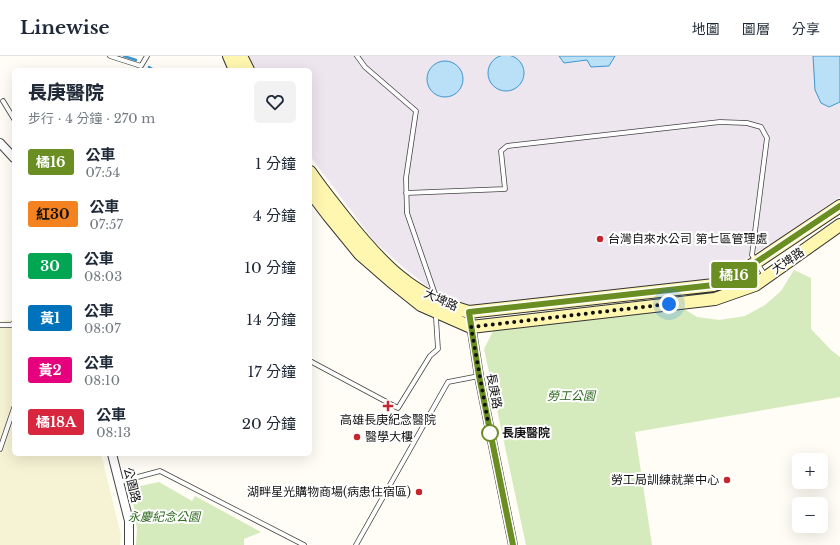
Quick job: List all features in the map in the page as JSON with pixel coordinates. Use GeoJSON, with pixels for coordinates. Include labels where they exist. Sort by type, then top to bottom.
{"type":"FeatureCollection","features":[{"type":"Feature","properties":{"kind":"main road"},"geometry":{"type":"LineString","coordinates":[[229,56],[234,68]]}},
{"type":"Feature","properties":{"kind":"main road"},"geometry":{"type":"LineString","coordinates":[[241,56],[247,68]]}},
{"type":"Feature","properties":{"kind":"main road","name":"大埤路"},"geometry":{"type":"LineString","coordinates":[[312,175],[367,245],[390,270],[421,292],[438,307],[471,327],[715,299],[755,285],[840,225]]}},
{"type":"Feature","properties":{"kind":"main road","name":"大埤路"},"geometry":{"type":"LineString","coordinates":[[312,194],[328,216],[360,254],[421,305],[450,307],[469,312],[714,285],[756,263],[840,206]]}},
{"type":"Feature","properties":{"kind":"street"},"geometry":{"type":"LineString","coordinates":[[0,142],[12,156]]}},
{"type":"Feature","properties":{"kind":"street","name":"長庚路"},"geometry":{"type":"LineString","coordinates":[[469,312],[479,376],[512,545]]}},
{"type":"Feature","properties":{"kind":"street","name":"公園路"},"geometry":{"type":"LineString","coordinates":[[112,456],[129,521],[129,545]]}},
{"type":"Feature","properties":{"kind":"lane"},"geometry":{"type":"LineString","coordinates":[[110,56],[142,66],[147,56]]}},
{"type":"Feature","properties":{"kind":"lane"},"geometry":{"type":"LineString","coordinates":[[312,362],[398,408],[430,356],[438,349],[436,318],[438,307],[407,213],[406,178],[416,111],[365,67],[357,56]]}},
{"type":"Feature","properties":{"kind":"lane"},"geometry":{"type":"LineString","coordinates":[[3,101],[12,115]]}},
{"type":"Feature","properties":{"kind":"lane"},"geometry":{"type":"LineString","coordinates":[[406,192],[505,188],[501,151],[507,146],[720,122],[747,123],[761,127],[767,138],[752,255],[766,277]]}},
{"type":"Feature","properties":{"kind":"lane"},"geometry":{"type":"LineString","coordinates":[[0,325],[12,325]]}},
{"type":"Feature","properties":{"kind":"lane"},"geometry":{"type":"LineString","coordinates":[[356,545],[448,382],[479,376]]}},
{"type":"Feature","properties":{"kind":"lane"},"geometry":{"type":"LineString","coordinates":[[0,449],[12,414]]}},
{"type":"Feature","properties":{"kind":"lane"},"geometry":{"type":"LineString","coordinates":[[119,482],[160,471],[304,545]]}},
{"type":"Feature","properties":{"kind":"shaded area"},"geometry":{"type":"Polygon","coordinates":[[[248,56],[559,56],[564,63],[587,60],[609,66],[615,56],[813,56],[813,67],[829,107],[840,102],[840,197],[724,273],[703,280],[485,306],[460,304],[434,292],[374,241],[312,159],[312,68],[255,68],[248,56]]]}},
{"type":"Feature","properties":{"kind":"shaded area"},"geometry":{"type":"Polygon","coordinates":[[[12,319],[12,456],[101,456],[121,535],[120,545],[0,545],[0,322],[12,319]]]}},
{"type":"Feature","properties":{"kind":"green space","name":"勞工公園"},"geometry":{"type":"Polygon","coordinates":[[[794,270],[811,278],[811,329],[831,350],[840,357],[840,397],[635,432],[652,545],[526,545],[484,349],[493,331],[684,309],[697,317],[719,320],[745,316],[765,305],[781,291],[794,270]]]}},
{"type":"Feature","properties":{"kind":"green space","name":"永慶紀念公園"},"geometry":{"type":"Polygon","coordinates":[[[159,482],[192,501],[195,496],[261,532],[244,539],[244,545],[136,545],[137,529],[131,488],[159,482]]]}},
{"type":"Feature","properties":{"kind":"water"},"geometry":{"type":"Polygon","coordinates":[[[510,55],[519,60],[523,66],[523,80],[519,86],[510,91],[502,91],[493,86],[489,80],[488,69],[493,60],[499,56],[510,55]]]}},
{"type":"Feature","properties":{"kind":"water"},"geometry":{"type":"Polygon","coordinates":[[[559,56],[615,56],[609,66],[591,67],[587,60],[564,63],[559,56]]]}},
{"type":"Feature","properties":{"kind":"water"},"geometry":{"type":"Polygon","coordinates":[[[813,56],[840,56],[840,102],[829,107],[821,103],[815,90],[813,56]]]}},
{"type":"Feature","properties":{"kind":"water"},"geometry":{"type":"Polygon","coordinates":[[[449,61],[458,66],[462,72],[462,86],[458,92],[449,97],[441,97],[432,92],[428,86],[427,75],[432,66],[438,62],[449,61]]]}},
{"type":"Feature","properties":{"kind":"waterway"},"geometry":{"type":"LineString","coordinates":[[124,56],[136,60]]}},
{"type":"Feature","properties":{"kind":"bus line","name":"橘16"},"geometry":{"type":"LineString","coordinates":[[513,545],[479,376],[469,312],[714,285],[746,269],[840,206]]}},
{"type":"Feature","properties":{"kind":"place","name":"台灣自來水公司 第七區管理處"},"geometry":{"type":"Point","coordinates":[600,239]}},
{"type":"Feature","properties":{"kind":"place","name":"高雄長庚紀念醫院"},"geometry":{"type":"Point","coordinates":[388,406]}},
{"type":"Feature","properties":{"kind":"place","name":"長庚醫院"},"geometry":{"type":"Point","coordinates":[490,433]}},
{"type":"Feature","properties":{"kind":"place","name":"醫學大樓"},"geometry":{"type":"Point","coordinates":[357,437]}},
{"type":"Feature","properties":{"kind":"place","name":"勞工局訓練就業中心"},"geometry":{"type":"Point","coordinates":[727,480]}},
{"type":"Feature","properties":{"kind":"place","name":"湖畔星光購物商場(病患住宿區)"},"geometry":{"type":"Point","coordinates":[419,492]}},
{"type":"Feature","properties":{"kind":"route"},"geometry":{"type":"LineString","coordinates":[[490,433],[471,327],[669,304]]}}]}
